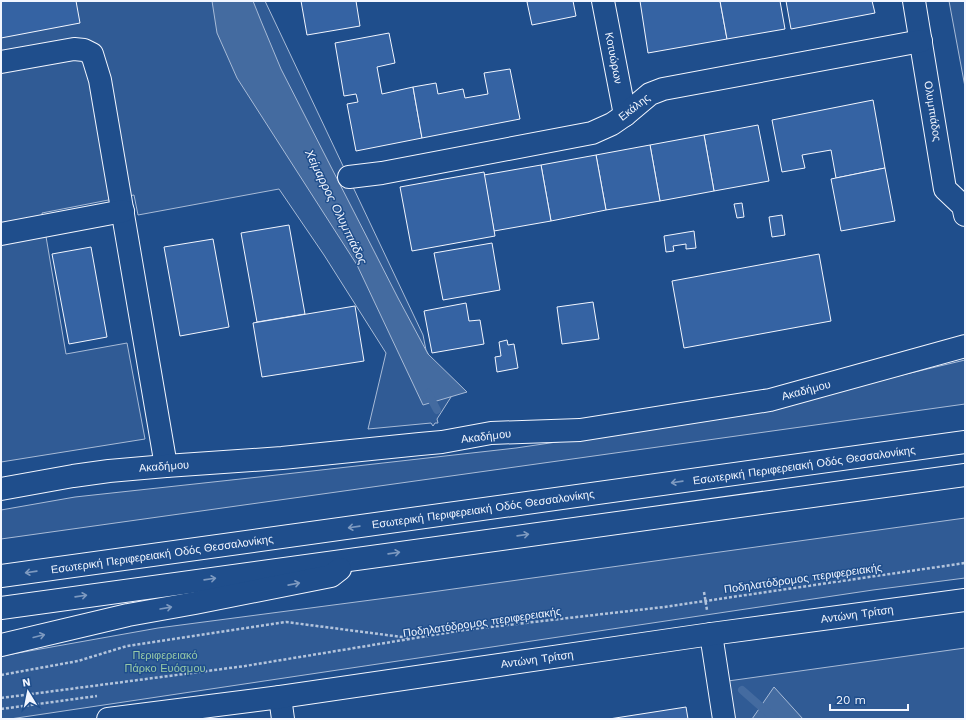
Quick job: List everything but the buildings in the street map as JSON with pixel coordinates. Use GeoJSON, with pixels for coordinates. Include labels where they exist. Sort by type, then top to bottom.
{"type":"FeatureCollection","features":[{"type":"Feature","properties":{"kind":"main road","name":"Κοτυώρων"},"geometry":{"type":"LineString","coordinates":[[603,1],[625,115]]}},
{"type":"Feature","properties":{"kind":"main road","name":"Ολυμπιάδος"},"geometry":{"type":"LineString","coordinates":[[914,1],[946,189],[964,209]]}},
{"type":"Feature","properties":{"kind":"main road","name":"Εκάλης"},"geometry":{"type":"LineString","coordinates":[[349,177],[382,173],[592,134],[612,124],[650,94],[663,89],[921,41]]}},
{"type":"Feature","properties":{"kind":"main road"},"geometry":{"type":"LineString","coordinates":[[1,62],[74,49],[84,50],[92,54],[100,80],[166,466]]}},
{"type":"Feature","properties":{"kind":"main road"},"geometry":{"type":"LineString","coordinates":[[1,234],[123,211]]}},
{"type":"Feature","properties":{"kind":"main road","name":"Ακαδήμου"},"geometry":{"type":"LineString","coordinates":[[1,489],[109,471],[282,458],[405,446],[442,442],[491,433],[580,430],[770,400],[965,346]]}},
{"type":"Feature","properties":{"kind":"main road","name":"Εσωτερική Περιφερειακή Οδός Θεσσαλονίκης"},"geometry":{"type":"LineString","coordinates":[[1,576],[965,442]]}},
{"type":"Feature","properties":{"kind":"main road"},"geometry":{"type":"LineString","coordinates":[[1,608],[965,475]]}},
{"type":"Feature","properties":{"kind":"main road"},"geometry":{"type":"LineString","coordinates":[[1,645],[128,615],[331,576],[356,558]]}},
{"type":"Feature","properties":{"kind":"main road","name":"Αντώνη Τρίτση"},"geometry":{"type":"LineString","coordinates":[[108,719],[280,697],[711,634],[965,600]]}},
{"type":"Feature","properties":{"kind":"main road"},"geometry":{"type":"LineString","coordinates":[[711,634],[724,719]]}},
{"type":"Feature","properties":{"kind":"main road"},"geometry":{"type":"LineString","coordinates":[[280,697],[284,719]]}},
{"type":"Feature","properties":{"kind":"path","name":"Ποδηλατόδρομος περιφερειακής"},"geometry":{"type":"LineString","coordinates":[[1,698],[245,666],[464,630],[671,606],[965,564]]}},
{"type":"Feature","properties":{"kind":"path"},"geometry":{"type":"LineString","coordinates":[[1,675],[78,661],[127,646],[286,622],[414,638]]}},
{"type":"Feature","properties":{"kind":"green space"},"geometry":{"type":"Polygon","coordinates":[[[1,1],[265,1],[423,335],[426,350],[451,397],[437,419],[438,423],[435,423],[433,426],[431,423],[368,429],[386,353],[324,255],[279,189],[138,215],[134,195],[42,213],[66,354],[127,343],[145,439],[1,462],[1,1]]]}},
{"type":"Feature","properties":{"kind":"green space"},"geometry":{"type":"Polygon","coordinates":[[[949,1],[965,1],[965,87],[949,1]]]}},
{"type":"Feature","properties":{"kind":"green space"},"geometry":{"type":"Polygon","coordinates":[[[965,360],[965,404],[1,539],[1,510],[75,497],[516,448],[726,417],[965,360]]]}},
{"type":"Feature","properties":{"kind":"green space","name":"Περιφερειακό Πάρκο Ευόσμου"},"geometry":{"type":"Polygon","coordinates":[[[965,518],[965,578],[873,590],[10,719],[1,719],[1,656],[158,628],[417,594],[965,518]]]}},
{"type":"Feature","properties":{"kind":"green space"},"geometry":{"type":"Polygon","coordinates":[[[965,648],[965,719],[735,719],[728,681],[965,648]]]}},
{"type":"Feature","properties":{"kind":"water"},"geometry":{"type":"Polygon","coordinates":[[[212,1],[253,1],[281,69],[428,354],[467,392],[423,405],[357,265],[237,78],[217,33],[212,1]]]}},
{"type":"Feature","properties":{"kind":"water"},"geometry":{"type":"Polygon","coordinates":[[[774,687],[803,719],[752,719],[774,687]]]}},
{"type":"Feature","properties":{"kind":"waterway","name":"Χείμαρρος Ολυμπιάδος"},"geometry":{"type":"LineString","coordinates":[[428,393],[437,410]]}},
{"type":"Feature","properties":{"kind":"waterway","name":"Χείμαρρος Ολυμπιάδος"},"geometry":{"type":"LineString","coordinates":[[742,690],[775,719]]}}]}
